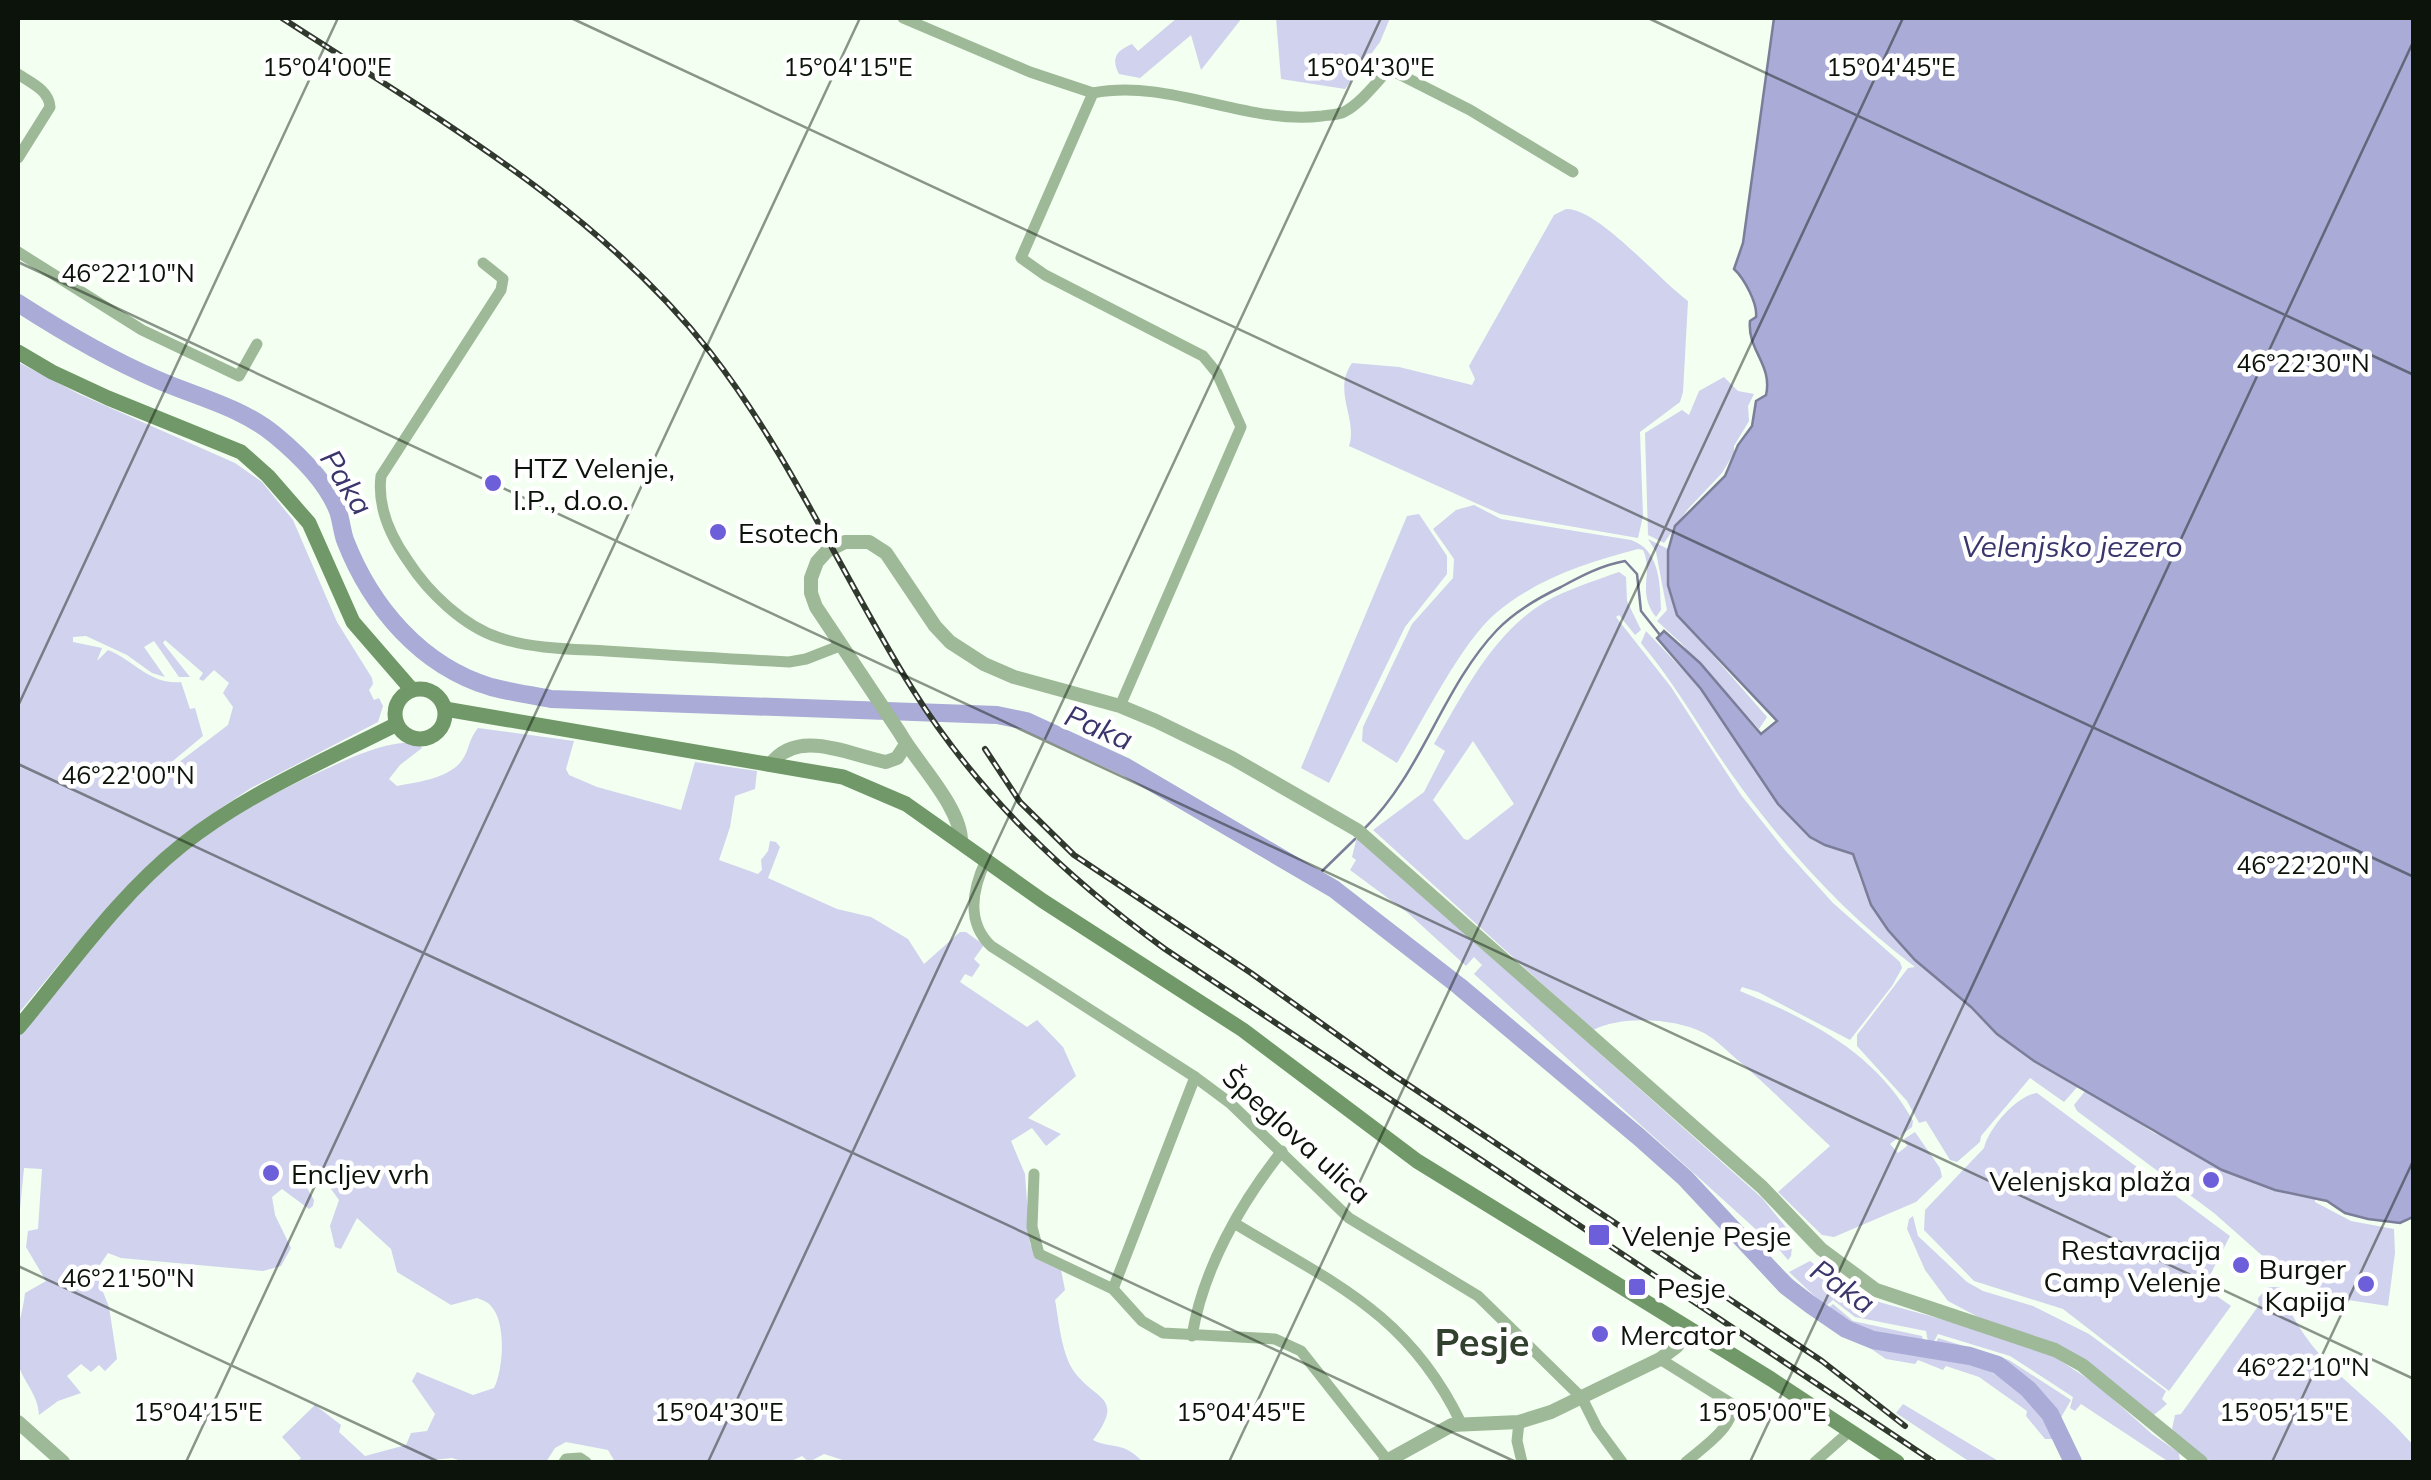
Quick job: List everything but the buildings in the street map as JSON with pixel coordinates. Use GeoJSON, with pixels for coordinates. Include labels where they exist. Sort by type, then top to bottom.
{"type":"FeatureCollection","features":[{"type":"Feature","properties":{"kind":"main road"},"geometry":{"type":"LineString","coordinates":[[18,352],[108,398],[241,452],[308,522],[353,622],[412,690]]}},
{"type":"Feature","properties":{"kind":"main road"},"geometry":{"type":"LineString","coordinates":[[412,690],[432,692],[442,700],[444,709],[442,727],[428,738],[410,737],[397,724],[395,711],[400,698],[412,690]]}},
{"type":"Feature","properties":{"kind":"main road"},"geometry":{"type":"LineString","coordinates":[[444,709],[843,778],[906,804],[1243,1030],[1417,1161],[1690,1329],[1889,1460]]}},
{"type":"Feature","properties":{"kind":"main road"},"geometry":{"type":"LineString","coordinates":[[18,1028],[138,884],[183,844],[260,793],[397,724]]}},
{"type":"Feature","properties":{"kind":"street"},"geometry":{"type":"LineString","coordinates":[[903,18],[1030,72],[1094,93],[1120,90],[1174,95],[1274,116],[1302,118],[1343,113],[1389,70],[1470,110],[1573,172]]}},
{"type":"Feature","properties":{"kind":"street"},"geometry":{"type":"LineString","coordinates":[[18,74],[44,91],[50,98],[50,107],[18,158]]}},
{"type":"Feature","properties":{"kind":"street"},"geometry":{"type":"LineString","coordinates":[[1094,93],[1021,258],[1045,275],[1202,356],[1217,373],[1241,427],[1120,706]]}},
{"type":"Feature","properties":{"kind":"street"},"geometry":{"type":"LineString","coordinates":[[18,252],[142,330],[239,376],[257,344]]}},
{"type":"Feature","properties":{"kind":"street"},"geometry":{"type":"LineString","coordinates":[[483,264],[503,279],[500,290],[381,476],[384,514],[393,538],[421,580],[480,628],[499,638],[542,645],[788,662],[842,645]]}},
{"type":"Feature","properties":{"kind":"street"},"geometry":{"type":"LineString","coordinates":[[961,842],[961,830],[953,812],[816,607],[811,578],[817,562],[835,546],[859,540],[886,553],[935,626],[966,654],[1014,676],[1120,706],[1232,758],[1357,830],[1762,1188],[1821,1249],[1876,1290],[2055,1350],[2082,1365],[2201,1462]]}},
{"type":"Feature","properties":{"kind":"street"},"geometry":{"type":"LineString","coordinates":[[770,765],[778,754],[804,745],[886,762],[898,758],[902,740]]}},
{"type":"Feature","properties":{"kind":"street","name":"Špeglova ulica"},"geometry":{"type":"LineString","coordinates":[[986,860],[976,888],[974,916],[981,936],[1230,1103],[1349,1218],[1478,1296],[1582,1398],[1597,1428],[1622,1462]]}},
{"type":"Feature","properties":{"kind":"street"},"geometry":{"type":"LineString","coordinates":[[1113,1289],[1195,1077]]}},
{"type":"Feature","properties":{"kind":"street"},"geometry":{"type":"LineString","coordinates":[[1192,1336],[1205,1288],[1234,1223],[1282,1151]]}},
{"type":"Feature","properties":{"kind":"street"},"geometry":{"type":"LineString","coordinates":[[1034,1174],[1032,1227],[1039,1254],[1113,1289],[1150,1326],[1163,1333],[1275,1339],[1301,1351],[1387,1462],[1436,1432],[1462,1423],[1519,1422],[1582,1398],[1660,1359],[1690,1329]]}},
{"type":"Feature","properties":{"kind":"street"},"geometry":{"type":"LineString","coordinates":[[1234,1223],[1360,1299],[1396,1328],[1434,1372],[1462,1423]]}},
{"type":"Feature","properties":{"kind":"street"},"geometry":{"type":"LineString","coordinates":[[1660,1359],[1732,1404],[1734,1410],[1728,1423],[1686,1462]]}},
{"type":"Feature","properties":{"kind":"street"},"geometry":{"type":"LineString","coordinates":[[18,1422],[63,1462]]}},
{"type":"Feature","properties":{"kind":"street"},"geometry":{"type":"LineString","coordinates":[[1519,1422],[1517,1440],[1522,1462]]}},
{"type":"Feature","properties":{"kind":"street"},"geometry":{"type":"LineString","coordinates":[[1815,1462],[1850,1431]]}},
{"type":"Feature","properties":{"kind":"street"},"geometry":{"type":"LineString","coordinates":[[564,1462],[580,1458],[586,1462]]}},
{"type":"Feature","properties":{"kind":"shaded area"},"geometry":{"type":"Polygon","coordinates":[[[1177,18],[1242,18],[1201,70],[1191,35],[1140,78],[1119,74],[1115,59],[1119,52],[1132,44],[1138,51],[1177,18]]]}},
{"type":"Feature","properties":{"kind":"shaded area"},"geometry":{"type":"Polygon","coordinates":[[[1276,18],[1390,18],[1380,42],[1345,89],[1281,79],[1276,18]]]}},
{"type":"Feature","properties":{"kind":"shaded area"},"geometry":{"type":"Polygon","coordinates":[[[1566,209],[1579,212],[1611,232],[1688,301],[1680,402],[1640,432],[1643,516],[1638,538],[1500,514],[1349,446],[1344,384],[1352,363],[1399,367],[1472,385],[1475,379],[1469,366],[1554,215],[1566,209]]]}},
{"type":"Feature","properties":{"kind":"shaded area"},"geometry":{"type":"Polygon","coordinates":[[[18,362],[79,394],[235,463],[262,482],[293,520],[337,622],[372,678],[369,690],[383,706],[378,722],[251,788],[209,816],[71,950],[18,1014],[18,362]],[[86,636],[73,637],[73,642],[102,648],[97,661],[108,650],[160,680],[181,682],[190,709],[195,708],[203,736],[168,765],[170,769],[228,725],[233,707],[223,693],[229,683],[214,670],[203,681],[199,679],[203,673],[165,640],[163,643],[190,677],[179,677],[154,641],[144,647],[165,677],[152,673],[127,655],[86,636]]]}},
{"type":"Feature","properties":{"kind":"shaded area"},"geometry":{"type":"Polygon","coordinates":[[[1724,377],[1738,391],[1754,394],[1748,406],[1749,421],[1722,473],[1688,509],[1664,543],[1648,535],[1645,433],[1682,410],[1689,415],[1699,391],[1724,377]]]}},
{"type":"Feature","properties":{"kind":"shaded area"},"geometry":{"type":"Polygon","coordinates":[[[1474,505],[1501,519],[1631,540],[1641,545],[1653,559],[1661,610],[1656,617],[1650,608],[1646,558],[1643,550],[1638,549],[1582,566],[1528,590],[1496,613],[1469,644],[1397,763],[1362,741],[1363,727],[1412,624],[1453,578],[1454,559],[1433,529],[1456,510],[1474,505]]]}},
{"type":"Feature","properties":{"kind":"shaded area"},"geometry":{"type":"Polygon","coordinates":[[[1419,514],[1447,556],[1447,574],[1405,627],[1329,783],[1301,768],[1407,516],[1419,514]]]}},
{"type":"Feature","properties":{"kind":"shaded area"},"geometry":{"type":"Polygon","coordinates":[[[1648,539],[1668,549],[1669,591],[1676,613],[1767,717],[1759,729],[1657,621],[1667,610],[1656,552],[1648,539]]]}},
{"type":"Feature","properties":{"kind":"shaded area"},"geometry":{"type":"Polygon","coordinates":[[[1619,572],[1626,577],[1627,601],[1641,630],[1635,635],[1619,615],[1616,617],[1671,687],[1741,795],[1833,903],[1902,968],[1850,1040],[1758,992],[1742,987],[1740,991],[1815,1027],[1860,1057],[1898,1097],[1913,1121],[1912,1127],[1890,1144],[1898,1153],[1907,1146],[1904,1139],[1915,1132],[1940,1168],[1942,1177],[1916,1202],[1834,1237],[1822,1235],[1778,1192],[1830,1146],[1723,1047],[1692,1028],[1664,1022],[1633,1020],[1593,1030],[1373,830],[1424,792],[1445,751],[1434,744],[1481,666],[1510,630],[1545,602],[1619,572]],[[1473,741],[1433,800],[1468,840],[1514,804],[1473,741]]]}},
{"type":"Feature","properties":{"kind":"shaded area"},"geometry":{"type":"Polygon","coordinates":[[[1646,631],[1701,689],[1778,804],[1824,845],[1853,854],[1868,897],[1907,948],[2000,1037],[2079,1085],[2064,1102],[2030,1078],[1980,1142],[1957,1162],[1950,1160],[1926,1121],[1919,1123],[1907,1101],[1857,1046],[1857,1035],[1908,968],[1915,967],[1844,907],[1762,815],[1641,643],[1646,631]]]}},
{"type":"Feature","properties":{"kind":"shaded area"},"geometry":{"type":"Polygon","coordinates":[[[478,728],[574,741],[566,769],[569,775],[597,787],[681,810],[695,762],[757,771],[755,789],[735,796],[719,860],[758,874],[770,841],[776,842],[780,847],[768,878],[837,909],[871,917],[908,939],[924,964],[960,932],[984,945],[974,959],[980,965],[972,977],[965,974],[960,982],[1027,1027],[1037,1020],[1063,1047],[1076,1076],[1028,1118],[1061,1134],[1046,1146],[1032,1128],[1011,1141],[1025,1174],[1030,1244],[1038,1257],[1061,1270],[1065,1290],[1055,1300],[1066,1354],[1073,1370],[1107,1407],[1103,1425],[1093,1440],[1123,1448],[1143,1462],[849,1462],[824,1454],[809,1462],[802,1456],[789,1462],[615,1462],[608,1450],[566,1442],[555,1448],[546,1462],[465,1462],[452,1458],[414,1462],[297,1462],[301,1458],[282,1437],[315,1405],[341,1425],[339,1432],[365,1456],[406,1445],[411,1433],[427,1431],[435,1414],[412,1381],[417,1372],[473,1395],[494,1388],[502,1347],[499,1323],[490,1305],[477,1298],[451,1305],[397,1272],[391,1249],[357,1218],[341,1249],[335,1247],[330,1226],[339,1200],[323,1178],[308,1172],[302,1179],[314,1200],[309,1209],[282,1189],[272,1197],[275,1215],[291,1248],[281,1266],[263,1271],[121,1258],[108,1253],[95,1272],[109,1307],[117,1359],[105,1371],[99,1365],[91,1372],[81,1364],[67,1376],[81,1393],[58,1401],[39,1415],[16,1356],[25,1293],[46,1281],[26,1247],[28,1231],[38,1229],[42,1169],[24,1168],[18,1230],[18,1038],[133,899],[211,832],[277,792],[381,747],[417,742],[422,748],[389,779],[397,786],[444,774],[459,764],[478,728]]]}},
{"type":"Feature","properties":{"kind":"shaded area"},"geometry":{"type":"Polygon","coordinates":[[[1357,837],[1762,1198],[1793,1236],[1788,1260],[1764,1232],[1761,1234],[1474,974],[1482,965],[1474,957],[1466,966],[1408,913],[1350,870],[1356,860],[1352,857],[1357,837]]]}},
{"type":"Feature","properties":{"kind":"shaded area","name":"Velenjska plaža"},"geometry":{"type":"Polygon","coordinates":[[[2086,1090],[2154,1133],[2315,1197],[2315,1202],[2351,1221],[2394,1229],[2388,1306],[2335,1298],[2284,1275],[2214,1213],[2077,1111],[2074,1105],[2086,1090]]]}},
{"type":"Feature","properties":{"kind":"shaded area"},"geometry":{"type":"Polygon","coordinates":[[[2037,1093],[2230,1236],[2204,1287],[2231,1306],[2169,1391],[2063,1309],[1974,1281],[1924,1230],[1925,1210],[1984,1148],[2005,1114],[2037,1093]]]}},
{"type":"Feature","properties":{"kind":"shaded area"},"geometry":{"type":"Polygon","coordinates":[[[1913,1216],[1918,1236],[1967,1282],[2033,1306],[2089,1334],[2166,1391],[2162,1399],[2167,1404],[2154,1415],[2057,1344],[1980,1318],[1948,1301],[1925,1270],[1907,1229],[1913,1216]]]}},
{"type":"Feature","properties":{"kind":"shaded area"},"geometry":{"type":"Polygon","coordinates":[[[1810,1261],[1852,1295],[2006,1337],[2055,1357],[2097,1385],[2179,1453],[2180,1462],[2169,1462],[2081,1404],[2075,1411],[2070,1408],[2073,1397],[2010,1356],[1938,1334],[1933,1343],[1928,1342],[1926,1331],[1855,1317],[1833,1300],[1823,1304],[1789,1272],[1810,1261]]]}},
{"type":"Feature","properties":{"kind":"shaded area"},"geometry":{"type":"Polygon","coordinates":[[[1786,1273],[1826,1310],[1833,1304],[1853,1321],[1922,1336],[1924,1344],[1884,1337],[1828,1314],[1795,1290],[1781,1275],[1786,1273]]]}},
{"type":"Feature","properties":{"kind":"shaded area"},"geometry":{"type":"Polygon","coordinates":[[[2268,1287],[2280,1287],[2291,1314],[2321,1356],[2413,1445],[2413,1462],[2212,1462],[2186,1445],[2172,1429],[2175,1415],[2181,1414],[2268,1287]]]}},
{"type":"Feature","properties":{"kind":"shaded area"},"geometry":{"type":"Polygon","coordinates":[[[1938,1338],[2009,1360],[2071,1400],[2059,1421],[2038,1389],[2023,1377],[1990,1359],[1935,1347],[1938,1338]]]}},
{"type":"Feature","properties":{"kind":"shaded area"},"geometry":{"type":"Polygon","coordinates":[[[1864,1344],[1948,1357],[2000,1377],[2022,1392],[2041,1413],[2055,1439],[2045,1439],[2026,1416],[2027,1411],[1979,1377],[1918,1360],[1915,1364],[1886,1359],[1864,1344]]]}},
{"type":"Feature","properties":{"kind":"shaded area"},"geometry":{"type":"Polygon","coordinates":[[[1903,1404],[2000,1462],[1970,1462],[1896,1413],[1903,1404]]]}},
{"type":"Feature","properties":{"kind":"water","name":"Velenjsko jezero"},"geometry":{"type":"Polygon","coordinates":[[[1774,18],[2413,18],[2413,1217],[2400,1223],[2368,1219],[2345,1213],[2327,1201],[2275,1190],[2222,1170],[2034,1061],[1997,1034],[1915,960],[1888,930],[1871,905],[1853,854],[1810,837],[1778,804],[1701,689],[1657,638],[1664,631],[1700,663],[1761,734],[1777,721],[1677,615],[1668,585],[1668,551],[1675,526],[1725,476],[1738,445],[1752,426],[1756,401],[1766,395],[1766,375],[1750,331],[1750,321],[1756,317],[1755,305],[1734,269],[1743,243],[1774,18]]]}},
{"type":"Feature","properties":{"kind":"waterway","name":"Paka"},"geometry":{"type":"LineString","coordinates":[[18,303],[122,363],[233,410],[275,435],[327,490],[356,565],[384,610],[421,649],[466,677],[491,687],[551,699],[997,715],[1026,721],[1126,767],[1334,889],[1459,986],[1685,1178],[1786,1286],[1811,1305],[1846,1329],[1873,1340],[1970,1356],[1998,1365],[2028,1389],[2050,1414],[2073,1462]]}},
{"type":"Feature","properties":{"kind":"waterway"},"geometry":{"type":"LineString","coordinates":[[1364,829],[1402,782],[1478,653],[1504,623],[1527,606],[1592,571],[1625,561],[1637,574],[1641,611],[1660,635]]}},
{"type":"Feature","properties":{"kind":"waterway"},"geometry":{"type":"LineString","coordinates":[[1316,877],[1355,839]]}},
{"type":"Feature","properties":{"kind":"railway"},"geometry":{"type":"LineString","coordinates":[[282,18],[510,168],[565,209],[665,300],[710,352],[766,433],[938,728],[995,799],[1093,893],[1165,949],[1934,1462]]}},
{"type":"Feature","properties":{"kind":"railway"},"geometry":{"type":"LineString","coordinates":[[985,749],[1020,802],[1074,855],[1251,973],[1395,1076],[1822,1361],[1905,1426]]}},
{"type":"Feature","properties":{"kind":"place","name":"HTZ Velenje, I.P., d.o.o."},"geometry":{"type":"Point","coordinates":[493,483]}},
{"type":"Feature","properties":{"kind":"place","name":"Esotech"},"geometry":{"type":"Point","coordinates":[718,532]}},
{"type":"Feature","properties":{"kind":"place","name":"Encljev vrh"},"geometry":{"type":"Point","coordinates":[271,1173]}},
{"type":"Feature","properties":{"kind":"place","name":"Velenjska plaža"},"geometry":{"type":"Point","coordinates":[2211,1180]}},
{"type":"Feature","properties":{"kind":"place","name":"Velenje Pesje"},"geometry":{"type":"Point","coordinates":[1599,1235]}},
{"type":"Feature","properties":{"kind":"place","name":"Restavracija Camp Velenje"},"geometry":{"type":"Point","coordinates":[2241,1265]}},
{"type":"Feature","properties":{"kind":"place","name":"Burger Kapija"},"geometry":{"type":"Point","coordinates":[2366,1284]}},
{"type":"Feature","properties":{"kind":"place","name":"Pesje"},"geometry":{"type":"Point","coordinates":[1637,1287]}},
{"type":"Feature","properties":{"kind":"place","name":"Mercator"},"geometry":{"type":"Point","coordinates":[1600,1334]}},
{"type":"Feature","properties":{"kind":"district","name":"Pesje"},"geometry":{"type":"Point","coordinates":[1482,1342]}}]}
